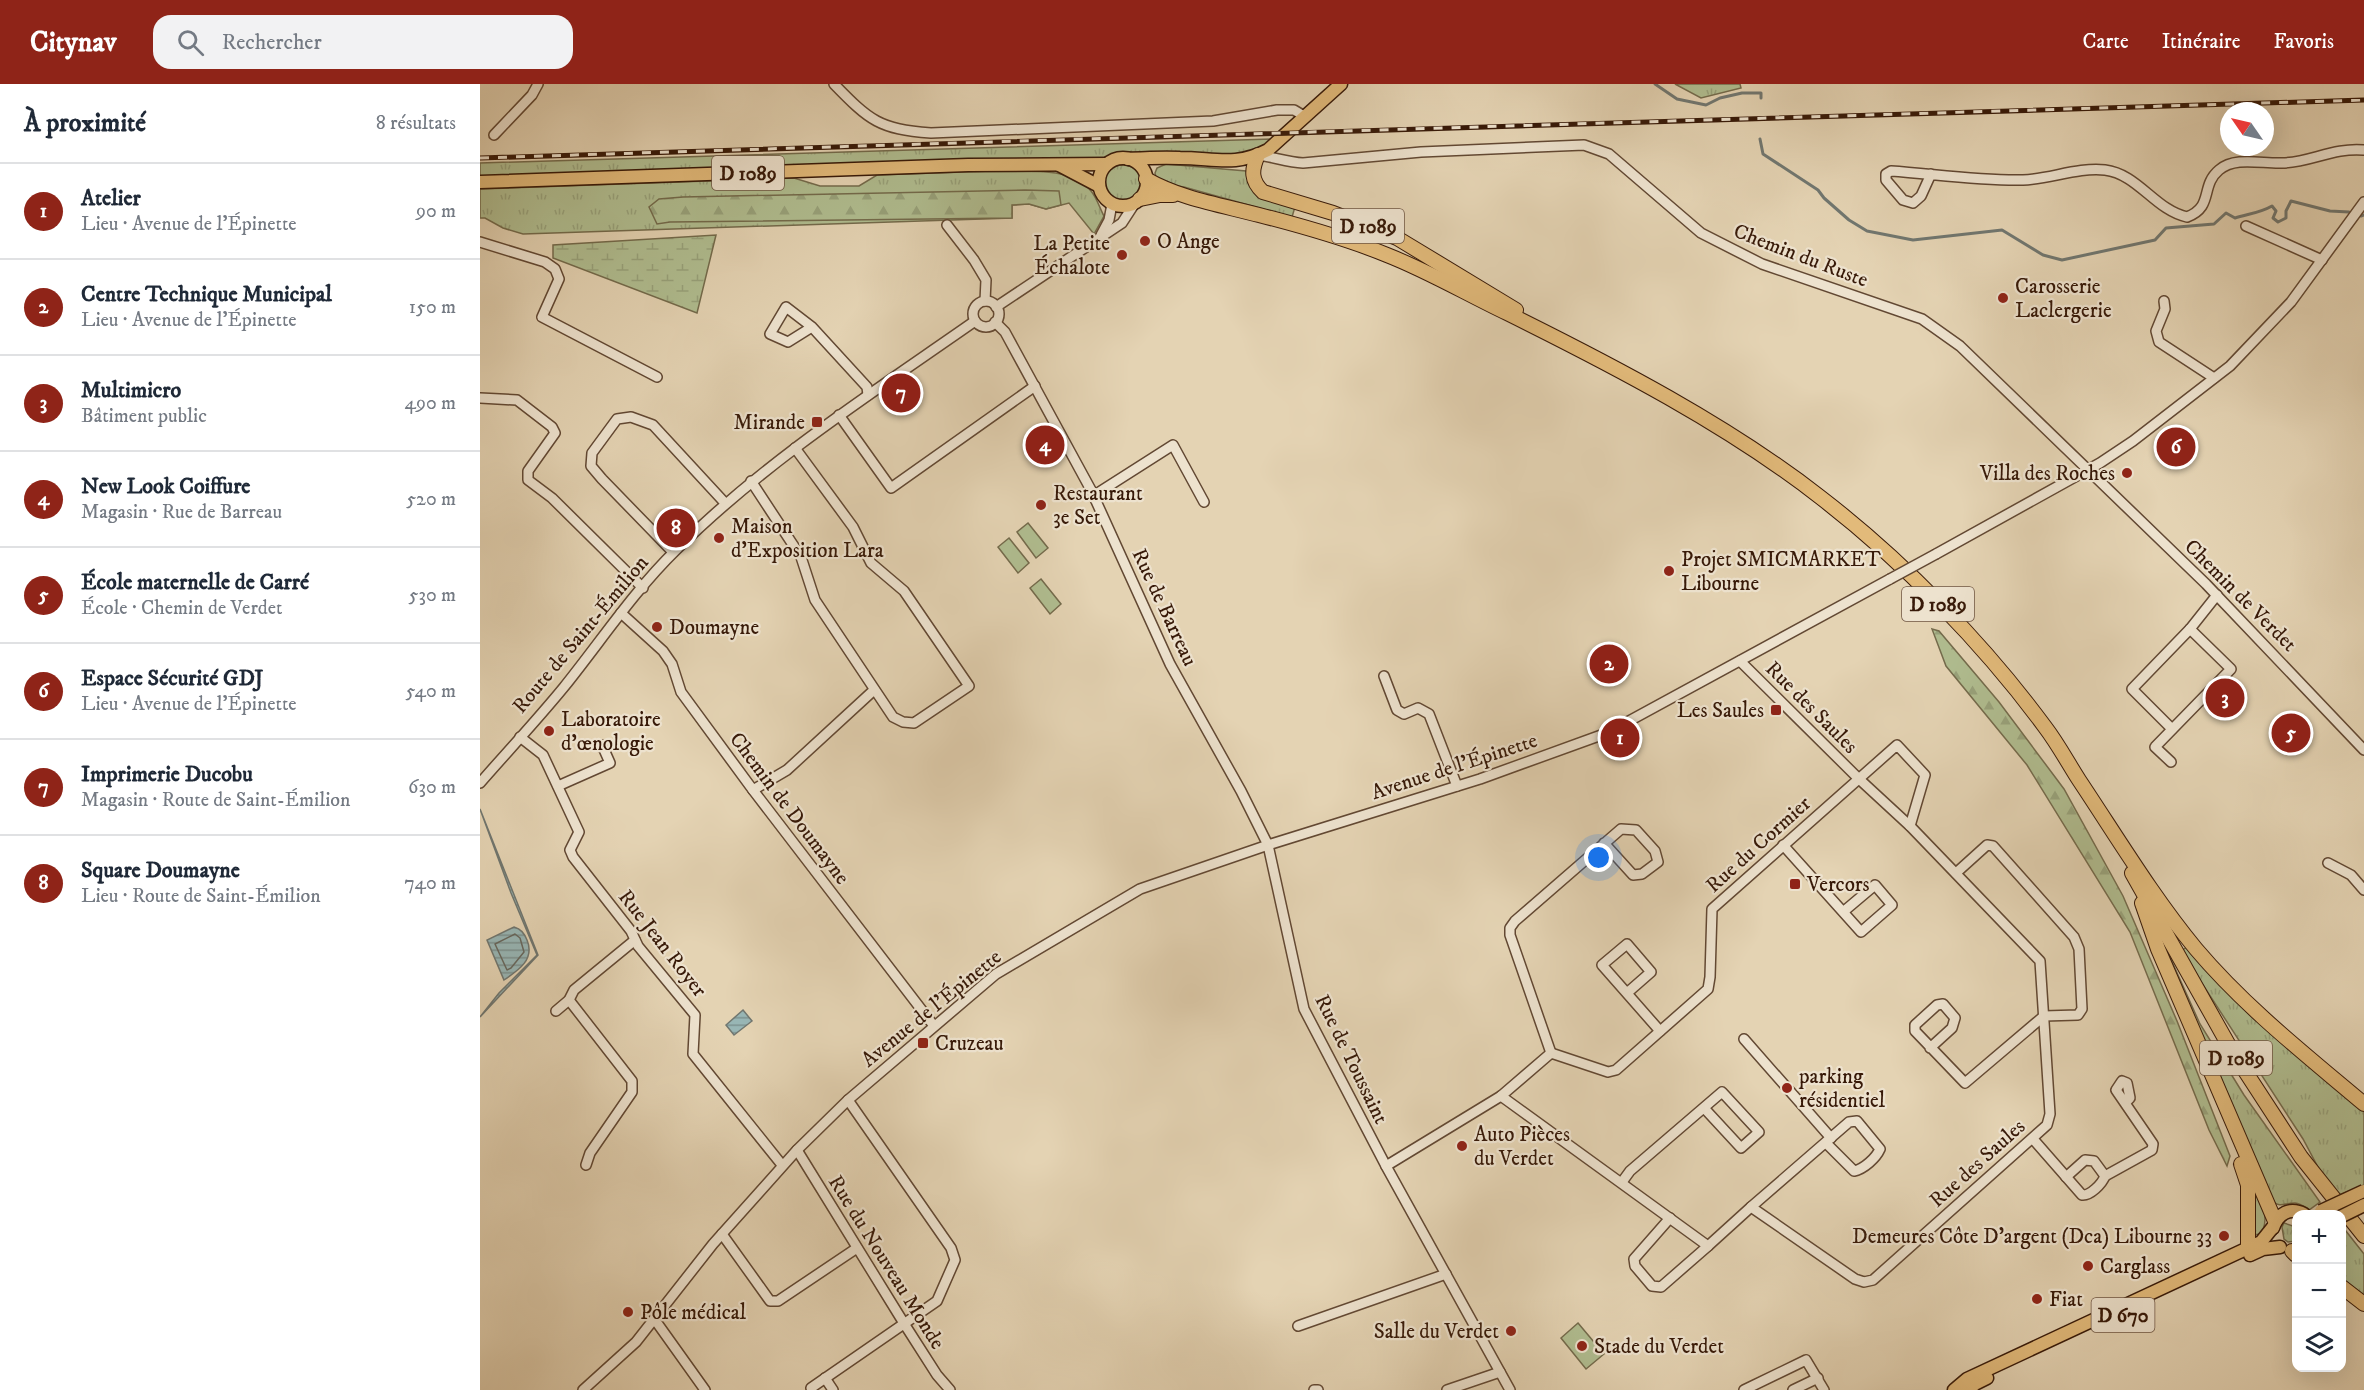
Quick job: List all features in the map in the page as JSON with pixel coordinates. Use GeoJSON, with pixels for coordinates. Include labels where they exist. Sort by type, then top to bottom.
{"type":"FeatureCollection","features":[{"type":"Feature","properties":{"kind":"highway","name":"D 1089"},"geometry":{"type":"LineString","coordinates":[[1258,155],[1252,171],[1255,184],[1263,192],[1333,213],[1397,238],[1493,295],[1559,339]]}},
{"type":"Feature","properties":{"kind":"highway","name":"D 1089"},"geometry":{"type":"LineString","coordinates":[[1146,176],[1163,189],[1182,196],[1275,219],[1390,256],[1559,339],[1717,427],[1769,459],[1822,498],[1883,551],[1933,598],[2007,678],[2047,730],[2129,867],[2232,1052],[2301,1157],[2364,1236]]}},
{"type":"Feature","properties":{"kind":"highway","name":"D 1089"},"geometry":{"type":"LineString","coordinates":[[1137,201],[1160,195],[1182,196]]}},
{"type":"Feature","properties":{"kind":"highway"},"geometry":{"type":"LineString","coordinates":[[2077,777],[2144,878],[2193,945],[2222,979],[2364,1104]]}},
{"type":"Feature","properties":{"kind":"highway"},"geometry":{"type":"LineString","coordinates":[[2129,867],[2158,949],[2274,1224]]}},
{"type":"Feature","properties":{"kind":"highway"},"geometry":{"type":"LineString","coordinates":[[2228,1115],[2248,1185],[2248,1248]]}},
{"type":"Feature","properties":{"kind":"highway"},"geometry":{"type":"LineString","coordinates":[[2346,1290],[2364,1304]]}},
{"type":"Feature","properties":{"kind":"main road"},"geometry":{"type":"LineString","coordinates":[[1165,158],[1155,162],[1146,176],[1144,193],[1137,201],[1127,206],[1112,204],[1101,193],[1099,186],[1102,170],[1113,160],[1155,156],[1225,161],[1258,155],[1268,150],[1341,84]]}},
{"type":"Feature","properties":{"kind":"main road"},"geometry":{"type":"LineString","coordinates":[[1128,159],[1135,162],[1146,176]]}},
{"type":"Feature","properties":{"kind":"main road","name":"D 1089"},"geometry":{"type":"LineString","coordinates":[[480,182],[968,165],[1107,164]]}},
{"type":"Feature","properties":{"kind":"main road","name":"D 1089"},"geometry":{"type":"LineString","coordinates":[[1058,165],[1099,186]]}},
{"type":"Feature","properties":{"kind":"main road"},"geometry":{"type":"LineString","coordinates":[[2324,1210],[2364,1191]]}},
{"type":"Feature","properties":{"kind":"main road"},"geometry":{"type":"LineString","coordinates":[[2346,1214],[2364,1205]]}},
{"type":"Feature","properties":{"kind":"main road"},"geometry":{"type":"LineString","coordinates":[[2291,1251],[2274,1238],[2274,1224],[2279,1216],[2292,1211]]}},
{"type":"Feature","properties":{"kind":"main road","name":"D 670"},"geometry":{"type":"LineString","coordinates":[[1954,1390],[1976,1375],[2261,1242],[2274,1224]]}},
{"type":"Feature","properties":{"kind":"main road","name":"D 670"},"geometry":{"type":"LineString","coordinates":[[1968,1390],[1975,1384],[2262,1249],[2291,1251]]}},
{"type":"Feature","properties":{"kind":"street"},"geometry":{"type":"LineString","coordinates":[[494,135],[532,95],[538,84]]}},
{"type":"Feature","properties":{"kind":"street"},"geometry":{"type":"LineString","coordinates":[[834,84],[875,122],[903,131],[931,133],[1214,121],[1277,110],[1294,110],[1304,116]]}},
{"type":"Feature","properties":{"kind":"street","name":"Chemin du Ruste"},"geometry":{"type":"LineString","coordinates":[[1258,155],[1287,162],[1584,145],[1609,154],[1701,233],[1762,264],[1930,323],[1960,346],[2004,392],[2088,470]]}},
{"type":"Feature","properties":{"kind":"street"},"geometry":{"type":"LineString","coordinates":[[1931,174],[1921,196],[1913,203],[1903,200],[1886,180],[1886,174],[1891,171],[2020,180],[2105,170],[2128,178],[2168,210],[2187,217],[2199,212],[2205,204],[2208,186],[2214,175],[2225,165],[2237,162],[2291,163],[2336,151],[2364,150]]}},
{"type":"Feature","properties":{"kind":"street"},"geometry":{"type":"LineString","coordinates":[[996,307],[1122,223],[1137,201]]}},
{"type":"Feature","properties":{"kind":"street","name":"Avenue de l'Épinette"},"geometry":{"type":"LineString","coordinates":[[583,1390],[622,1357],[655,1320],[722,1234],[797,1150],[848,1100],[996,974],[1140,889],[1268,845],[1457,786],[1607,733],[2088,470],[2133,441],[2230,366],[2291,302],[2364,202]]}},
{"type":"Feature","properties":{"kind":"street"},"geometry":{"type":"LineString","coordinates":[[1101,236],[1109,220],[1112,204]]}},
{"type":"Feature","properties":{"kind":"street"},"geometry":{"type":"LineString","coordinates":[[947,225],[986,280],[985,301]]}},
{"type":"Feature","properties":{"kind":"street"},"geometry":{"type":"LineString","coordinates":[[2246,226],[2322,261]]}},
{"type":"Feature","properties":{"kind":"street"},"geometry":{"type":"LineString","coordinates":[[480,242],[545,262],[555,269],[559,279],[542,317],[657,377]]}},
{"type":"Feature","properties":{"kind":"street"},"geometry":{"type":"LineString","coordinates":[[2164,300],[2166,309],[2156,331],[2159,342],[2214,378]]}},
{"type":"Feature","properties":{"kind":"street"},"geometry":{"type":"LineString","coordinates":[[985,301],[992,302],[996,307],[998,315],[995,322],[985,326],[975,321],[973,314],[975,306],[985,301]]}},
{"type":"Feature","properties":{"kind":"street","name":"Route de Saint-Émilion"},"geometry":{"type":"LineString","coordinates":[[480,783],[564,687],[621,613],[673,552],[725,503],[839,415],[975,321]]}},
{"type":"Feature","properties":{"kind":"street","name":"Rue de Barreau"},"geometry":{"type":"LineString","coordinates":[[995,322],[1005,332],[1093,496],[1170,664],[1241,791],[1268,845]]}},
{"type":"Feature","properties":{"kind":"street"},"geometry":{"type":"LineString","coordinates":[[812,327],[867,387],[868,395]]}},
{"type":"Feature","properties":{"kind":"street"},"geometry":{"type":"LineString","coordinates":[[839,415],[891,488],[1035,386]]}},
{"type":"Feature","properties":{"kind":"street"},"geometry":{"type":"LineString","coordinates":[[480,398],[517,400],[552,427],[555,433],[528,471],[528,480],[552,498],[642,588]]}},
{"type":"Feature","properties":{"kind":"street"},"geometry":{"type":"LineString","coordinates":[[673,552],[591,466],[592,453],[617,419],[631,417],[653,425],[725,503]]}},
{"type":"Feature","properties":{"kind":"street"},"geometry":{"type":"LineString","coordinates":[[1093,496],[1173,445],[1204,502]]}},
{"type":"Feature","properties":{"kind":"street"},"geometry":{"type":"LineString","coordinates":[[751,481],[801,557],[815,600],[893,717],[903,722],[914,723],[969,686],[904,591],[871,563],[853,527],[795,448]]}},
{"type":"Feature","properties":{"kind":"street","name":"Chemin de Verdet"},"geometry":{"type":"LineString","coordinates":[[2088,470],[2217,595],[2364,750]]}},
{"type":"Feature","properties":{"kind":"street"},"geometry":{"type":"LineString","coordinates":[[2172,729],[2132,689],[2190,629],[2217,595]]}},
{"type":"Feature","properties":{"kind":"street","name":"Chemin de Doumayne"},"geometry":{"type":"LineString","coordinates":[[621,613],[663,651],[672,664],[681,692],[934,1026]]}},
{"type":"Feature","properties":{"kind":"street"},"geometry":{"type":"LineString","coordinates":[[2171,762],[2155,747],[2231,669],[2190,629]]}},
{"type":"Feature","properties":{"kind":"street","name":"Rue des Saules"},"geometry":{"type":"LineString","coordinates":[[1740,662],[1910,826],[2040,961],[2050,1114],[2047,1125],[1873,1280],[1864,1282],[1855,1279],[1752,1207]]}},
{"type":"Feature","properties":{"kind":"street"},"geometry":{"type":"LineString","coordinates":[[1384,676],[1397,710],[1404,714],[1418,708],[1429,714],[1457,786]]}},
{"type":"Feature","properties":{"kind":"street"},"geometry":{"type":"LineString","coordinates":[[753,790],[787,770],[874,690]]}},
{"type":"Feature","properties":{"kind":"street"},"geometry":{"type":"LineString","coordinates":[[520,736],[543,755],[558,786],[610,763],[602,745]]}},
{"type":"Feature","properties":{"kind":"street","name":"Rue des Saules"},"geometry":{"type":"LineString","coordinates":[[1858,778],[1896,745],[1925,775],[1910,826]]}},
{"type":"Feature","properties":{"kind":"street","name":"Rue du Cormier"},"geometry":{"type":"LineString","coordinates":[[1551,1053],[1608,1072],[1616,1070],[1708,989],[1712,909],[1858,778]]}},
{"type":"Feature","properties":{"kind":"street","name":"Rue Jean Royer"},"geometry":{"type":"LineString","coordinates":[[558,786],[579,832],[570,850],[573,857],[635,940],[695,1014],[693,1054],[782,1166]]}},
{"type":"Feature","properties":{"kind":"street"},"geometry":{"type":"LineString","coordinates":[[1386,1166],[1501,1096],[1551,1053],[1510,935],[1510,927],[1515,921],[1621,828],[1635,830],[1655,851],[1658,862],[1642,874],[1633,875],[1604,843]]}},
{"type":"Feature","properties":{"kind":"street","name":"Rue de Toussaint"},"geometry":{"type":"LineString","coordinates":[[1268,845],[1304,1009],[1386,1166],[1510,1390]]}},
{"type":"Feature","properties":{"kind":"street"},"geometry":{"type":"LineString","coordinates":[[1783,845],[1861,933],[1892,905],[1875,885],[1843,912]]}},
{"type":"Feature","properties":{"kind":"street"},"geometry":{"type":"LineString","coordinates":[[1930,1047],[1952,1028],[1954,1018],[1943,1004],[1936,1005],[1915,1025],[1915,1031],[1930,1047],[1965,1083],[2044,1016],[2078,1015],[2082,1009],[2079,949],[2074,937],[1993,846],[1987,845],[1956,873]]}},
{"type":"Feature","properties":{"kind":"street"},"geometry":{"type":"LineString","coordinates":[[2328,863],[2351,875],[2364,890]]}},
{"type":"Feature","properties":{"kind":"street"},"geometry":{"type":"LineString","coordinates":[[556,1011],[569,1000],[574,990],[635,940]]}},
{"type":"Feature","properties":{"kind":"street"},"geometry":{"type":"LineString","coordinates":[[1627,993],[1651,972],[1627,944],[1602,965],[1660,1031]]}},
{"type":"Feature","properties":{"kind":"street"},"geometry":{"type":"LineString","coordinates":[[569,1000],[632,1080],[632,1092],[590,1153],[586,1165]]}},
{"type":"Feature","properties":{"kind":"street"},"geometry":{"type":"LineString","coordinates":[[1670,1218],[1634,1259],[1635,1266],[1652,1286],[1661,1287],[1829,1140],[1854,1120],[1879,1145],[1880,1149],[1861,1169],[1854,1171],[1829,1140],[1744,1039]]}},
{"type":"Feature","properties":{"kind":"street"},"geometry":{"type":"LineString","coordinates":[[1622,1182],[1630,1172],[1722,1092],[1759,1132],[1741,1148],[1704,1108]]}},
{"type":"Feature","properties":{"kind":"street"},"geometry":{"type":"LineString","coordinates":[[1501,1096],[1708,1245]]}},
{"type":"Feature","properties":{"kind":"street"},"geometry":{"type":"LineString","coordinates":[[811,1388],[937,1301],[955,1260],[951,1248],[848,1100]]}},
{"type":"Feature","properties":{"kind":"street"},"geometry":{"type":"LineString","coordinates":[[2032,1139],[2085,1196],[2105,1176],[2152,1150],[2153,1144],[2126,1102]]}},
{"type":"Feature","properties":{"kind":"street","name":"Rue du Nouveau Monde"},"geometry":{"type":"LineString","coordinates":[[797,1150],[904,1325],[937,1375],[950,1390]]}},
{"type":"Feature","properties":{"kind":"street"},"geometry":{"type":"LineString","coordinates":[[2066,1177],[2085,1160],[2094,1161],[2105,1176]]}},
{"type":"Feature","properties":{"kind":"street"},"geometry":{"type":"LineString","coordinates":[[722,1234],[770,1301],[778,1301],[857,1248]]}},
{"type":"Feature","properties":{"kind":"street"},"geometry":{"type":"LineString","coordinates":[[1298,1326],[1446,1274]]}},
{"type":"Feature","properties":{"kind":"street"},"geometry":{"type":"LineString","coordinates":[[655,1320],[705,1390]]}},
{"type":"Feature","properties":{"kind":"street"},"geometry":{"type":"LineString","coordinates":[[1744,1390],[1806,1360],[1824,1390]]}},
{"type":"Feature","properties":{"kind":"street"},"geometry":{"type":"LineString","coordinates":[[1448,1390],[1500,1372]]}},
{"type":"Feature","properties":{"kind":"street"},"geometry":{"type":"LineString","coordinates":[[825,1378],[833,1390]]}},
{"type":"Feature","properties":{"kind":"street"},"geometry":{"type":"LineString","coordinates":[[1792,1390],[1818,1378]]}},
{"type":"Feature","properties":{"kind":"green space"},"geometry":{"type":"Polygon","coordinates":[[[1675,84],[1740,84],[1741,88],[1701,98],[1675,84]]]}},
{"type":"Feature","properties":{"kind":"green space"},"geometry":{"type":"Polygon","coordinates":[[[1274,139],[1254,152],[1222,158],[1119,154],[1106,159],[480,177],[480,163],[1274,139]]]}},
{"type":"Feature","properties":{"kind":"green space"},"geometry":{"type":"Polygon","coordinates":[[[1166,164],[1246,171],[1253,187],[1295,207],[1292,217],[1184,187],[1157,183],[1155,173],[1157,168],[1166,164]]]}},
{"type":"Feature","properties":{"kind":"green space"},"geometry":{"type":"Polygon","coordinates":[[[1123,165],[1137,170],[1142,184],[1137,198],[1123,203],[1109,198],[1104,184],[1109,170],[1123,165]]]}},
{"type":"Feature","properties":{"kind":"green space"},"geometry":{"type":"Polygon","coordinates":[[[992,171],[1045,172],[1072,177],[1091,191],[1104,216],[1094,234],[1069,203],[1046,209],[1029,204],[1012,205],[1012,218],[523,234],[480,218],[480,189],[794,178],[820,186],[859,186],[877,175],[992,171]]]}},
{"type":"Feature","properties":{"kind":"green space"},"geometry":{"type":"Polygon","coordinates":[[[1059,191],[1061,205],[1046,209],[1029,204],[1012,205],[1012,218],[657,224],[649,207],[659,199],[683,197],[1059,191]]]}},
{"type":"Feature","properties":{"kind":"green space"},"geometry":{"type":"Polygon","coordinates":[[[716,235],[697,313],[553,258],[553,245],[716,235]]]}},
{"type":"Feature","properties":{"kind":"green space"},"geometry":{"type":"Polygon","coordinates":[[[1028,523],[1048,548],[1036,558],[1017,532],[1028,523]]]}},
{"type":"Feature","properties":{"kind":"green space"},"geometry":{"type":"Polygon","coordinates":[[[1009,538],[1029,563],[1018,573],[998,547],[1009,538]]]}},
{"type":"Feature","properties":{"kind":"green space"},"geometry":{"type":"Polygon","coordinates":[[[1041,579],[1061,604],[1050,614],[1030,588],[1041,579]]]}},
{"type":"Feature","properties":{"kind":"green space"},"geometry":{"type":"Polygon","coordinates":[[[1932,629],[1939,631],[1999,702],[2064,789],[2123,896],[2177,1021],[2230,1156],[2227,1166],[2209,1130],[2130,932],[2027,765],[1946,666],[1932,629]]]}},
{"type":"Feature","properties":{"kind":"green space"},"geometry":{"type":"Polygon","coordinates":[[[2165,946],[2200,1024],[2244,1095],[2320,1202],[2309,1210],[2295,1203],[2279,1205],[2270,1199],[2161,949],[2165,946]]]}},
{"type":"Feature","properties":{"kind":"green space"},"geometry":{"type":"Polygon","coordinates":[[[2187,947],[2364,1109],[2364,1185],[2339,1195],[2319,1169],[2303,1139],[2181,951],[2187,947]]]}},
{"type":"Feature","properties":{"kind":"green space"},"geometry":{"type":"Polygon","coordinates":[[[2253,1184],[2265,1215],[2265,1221],[2261,1234],[2252,1235],[2253,1184]]]}},
{"type":"Feature","properties":{"kind":"green space"},"geometry":{"type":"Polygon","coordinates":[[[2284,1223],[2292,1226],[2292,1242],[2284,1239],[2282,1227],[2284,1223]]]}},
{"type":"Feature","properties":{"kind":"green space"},"geometry":{"type":"Polygon","coordinates":[[[2346,1231],[2364,1254],[2364,1296],[2346,1282],[2346,1231]]]}},
{"type":"Feature","properties":{"kind":"green space","name":"Stade du Verdet"},"geometry":{"type":"Polygon","coordinates":[[[1578,1323],[1604,1354],[1586,1369],[1561,1338],[1578,1323]]]}},
{"type":"Feature","properties":{"kind":"water"},"geometry":{"type":"Polygon","coordinates":[[[480,809],[538,955],[480,1017],[499,993],[537,955],[480,809]]]}},
{"type":"Feature","properties":{"kind":"water"},"geometry":{"type":"Polygon","coordinates":[[[514,927],[525,935],[529,953],[520,968],[504,980],[487,940],[514,927]]]}},
{"type":"Feature","properties":{"kind":"water"},"geometry":{"type":"Polygon","coordinates":[[[743,1010],[752,1021],[734,1035],[726,1025],[743,1010]]]}},
{"type":"Feature","properties":{"kind":"waterway"},"geometry":{"type":"LineString","coordinates":[[1655,84],[1677,99],[1706,105],[1720,98],[1742,93],[1761,93],[1761,98]]}},
{"type":"Feature","properties":{"kind":"waterway"},"geometry":{"type":"LineString","coordinates":[[1760,139],[1763,154],[1818,190],[1849,220],[1867,231],[1913,240],[2002,230],[2043,255],[2062,260],[2155,240],[2166,228],[2214,224],[2226,213],[2235,218],[2272,206],[2276,211],[2273,218],[2278,222],[2286,218],[2286,211],[2291,201],[2330,211],[2349,212]]}},
{"type":"Feature","properties":{"kind":"railway"},"geometry":{"type":"LineString","coordinates":[[480,158],[2364,100]]}},
{"type":"Feature","properties":{"kind":"place","name":"O Ange"},"geometry":{"type":"Point","coordinates":[1145,241]}},
{"type":"Feature","properties":{"kind":"place","name":"La Petite Échalote"},"geometry":{"type":"Point","coordinates":[1122,255]}},
{"type":"Feature","properties":{"kind":"place","name":"Carosserie Laclergerie"},"geometry":{"type":"Point","coordinates":[2003,298]}},
{"type":"Feature","properties":{"kind":"place","name":"Imprimerie Ducobu"},"geometry":{"type":"Point","coordinates":[901,393]}},
{"type":"Feature","properties":{"kind":"place","name":"Mirande"},"geometry":{"type":"Point","coordinates":[817,422]}},
{"type":"Feature","properties":{"kind":"place","name":"New Look Coiffure"},"geometry":{"type":"Point","coordinates":[1045,445]}},
{"type":"Feature","properties":{"kind":"place","name":"Espace Sécurité GDJ"},"geometry":{"type":"Point","coordinates":[2176,447]}},
{"type":"Feature","properties":{"kind":"place","name":"Villa des Roches"},"geometry":{"type":"Point","coordinates":[2127,473]}},
{"type":"Feature","properties":{"kind":"place","name":"Restaurant 3e Set"},"geometry":{"type":"Point","coordinates":[1041,505]}},
{"type":"Feature","properties":{"kind":"place","name":"Square Doumayne"},"geometry":{"type":"Point","coordinates":[676,528]}},
{"type":"Feature","properties":{"kind":"place","name":"Maison d'Exposition Lara"},"geometry":{"type":"Point","coordinates":[719,538]}},
{"type":"Feature","properties":{"kind":"place","name":"Projet SMICMARKET Libourne"},"geometry":{"type":"Point","coordinates":[1669,571]}},
{"type":"Feature","properties":{"kind":"place","name":"Doumayne"},"geometry":{"type":"Point","coordinates":[657,627]}},
{"type":"Feature","properties":{"kind":"place","name":"Centre Technique Municipal"},"geometry":{"type":"Point","coordinates":[1609,664]}},
{"type":"Feature","properties":{"kind":"place","name":"Multimicro"},"geometry":{"type":"Point","coordinates":[2225,698]}},
{"type":"Feature","properties":{"kind":"place","name":"Les Saules"},"geometry":{"type":"Point","coordinates":[1776,710]}},
{"type":"Feature","properties":{"kind":"place","name":"Laboratoire d'œnologie"},"geometry":{"type":"Point","coordinates":[549,731]}},
{"type":"Feature","properties":{"kind":"place","name":"École maternelle de Carré"},"geometry":{"type":"Point","coordinates":[2291,733]}},
{"type":"Feature","properties":{"kind":"place","name":"Atelier"},"geometry":{"type":"Point","coordinates":[1620,738]}},
{"type":"Feature","properties":{"kind":"place","name":"Vercors"},"geometry":{"type":"Point","coordinates":[1795,884]}},
{"type":"Feature","properties":{"kind":"place","name":"Cruzeau"},"geometry":{"type":"Point","coordinates":[923,1043]}},
{"type":"Feature","properties":{"kind":"place","name":"parking résidentiel"},"geometry":{"type":"Point","coordinates":[1787,1088]}},
{"type":"Feature","properties":{"kind":"place","name":"Auto Pièces du Verdet"},"geometry":{"type":"Point","coordinates":[1462,1146]}},
{"type":"Feature","properties":{"kind":"place","name":"Demeures Côte D'argent (Dca) Libourne 33"},"geometry":{"type":"Point","coordinates":[2224,1236]}},
{"type":"Feature","properties":{"kind":"place","name":"Carglass"},"geometry":{"type":"Point","coordinates":[2088,1266]}},
{"type":"Feature","properties":{"kind":"place","name":"Fiat"},"geometry":{"type":"Point","coordinates":[2037,1299]}},
{"type":"Feature","properties":{"kind":"place","name":"Pôle médical"},"geometry":{"type":"Point","coordinates":[628,1312]}},
{"type":"Feature","properties":{"kind":"place","name":"Salle du Verdet"},"geometry":{"type":"Point","coordinates":[1511,1331]}},
{"type":"Feature","properties":{"kind":"place","name":"Stade du Verdet"},"geometry":{"type":"Point","coordinates":[1582,1346]}}]}
